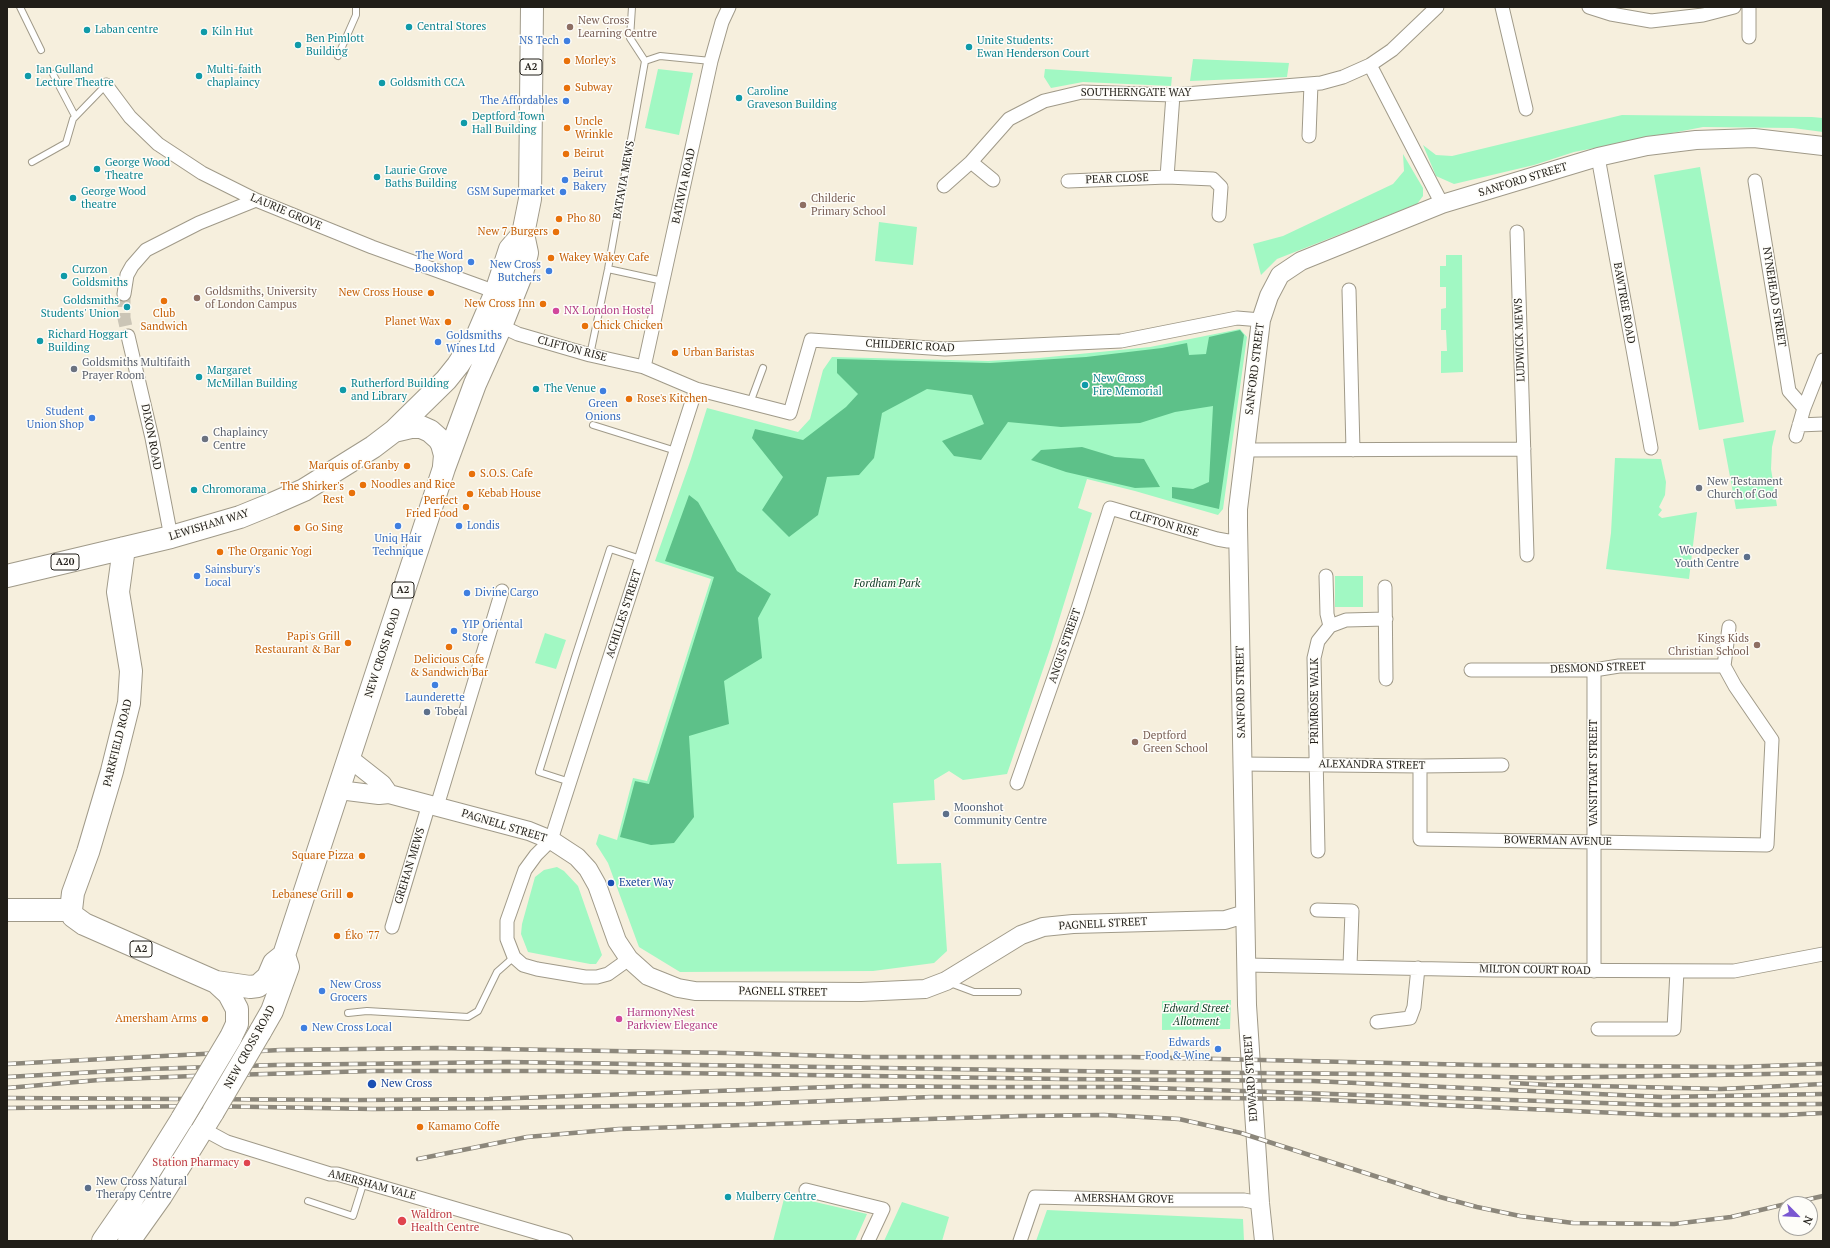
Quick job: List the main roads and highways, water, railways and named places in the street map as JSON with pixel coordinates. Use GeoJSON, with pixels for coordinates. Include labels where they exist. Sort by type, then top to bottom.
{"type":"FeatureCollection","features":[{"type":"Feature","properties":{"kind":"highway","name":"NEW CROSS ROAD"},"geometry":{"type":"LineString","coordinates":[[129,1241],[165,1190],[205,1125],[260,1032],[277,999],[288,967],[284,955],[444,468],[475,384],[514,295],[527,253],[523,234],[530,199],[532,7]]}},
{"type":"Feature","properties":{"kind":"highway","name":"LEWISHAM WAY"},"geometry":{"type":"LineString","coordinates":[[7,576],[171,537],[240,517],[304,490],[343,467],[394,431],[446,380],[458,365],[478,334],[496,292],[510,249],[523,234]]}},
{"type":"Feature","properties":{"kind":"highway","name":"LEWISHAM WAY"},"geometry":{"type":"LineString","coordinates":[[394,431],[411,427],[430,431],[442,444],[444,468]]}},
{"type":"Feature","properties":{"kind":"highway","name":"PARKFIELD ROAD"},"geometry":{"type":"LineString","coordinates":[[71,910],[73,893],[88,852],[112,771],[129,703],[131,671],[118,592],[124,548]]}},
{"type":"Feature","properties":{"kind":"highway"},"geometry":{"type":"LineString","coordinates":[[7,910],[71,910]]}},
{"type":"Feature","properties":{"kind":"highway","name":"A2"},"geometry":{"type":"LineString","coordinates":[[71,910],[77,921],[216,982],[246,987],[258,986],[268,977],[274,963],[284,955]]}},
{"type":"Feature","properties":{"kind":"highway","name":"NEW CROSS ROAD"},"geometry":{"type":"LineString","coordinates":[[103,1241],[132,1199],[182,1119],[237,1024],[237,1009],[229,994],[216,982]]}},
{"type":"Feature","properties":{"kind":"main road","name":"SANFORD STREET"},"geometry":{"type":"LineString","coordinates":[[1245,914],[1238,509],[1261,320],[1269,296],[1280,275],[1301,261],[1442,204],[1598,157],[1647,146],[1696,140],[1754,138],[1823,146]]}},
{"type":"Feature","properties":{"kind":"main road"},"geometry":{"type":"LineString","coordinates":[[349,758],[382,784],[389,794]]}},
{"type":"Feature","properties":{"kind":"main road","name":"PAGNELL STREET"},"geometry":{"type":"LineString","coordinates":[[339,790],[379,796],[389,794],[529,831],[551,840],[577,857],[588,868],[597,885],[617,941],[629,959],[648,976],[667,985],[695,991],[898,992],[925,989],[946,982],[1022,935],[1043,927],[1080,924],[1225,920],[1245,914]]}},
{"type":"Feature","properties":{"kind":"main road","name":"EDWARD STREET"},"geometry":{"type":"LineString","coordinates":[[1245,914],[1246,1005],[1264,1241]]}},
{"type":"Feature","properties":{"kind":"tunnel"},"geometry":{"type":"LineString","coordinates":[[124,294],[124,318],[128,336]]}},
{"type":"Feature","properties":{"kind":"railway"},"geometry":{"type":"LineString","coordinates":[[7,1064],[280,1050],[437,1048],[866,1057],[1131,1057],[1478,1065],[1737,1067],[1823,1064]]}},
{"type":"Feature","properties":{"kind":"railway"},"geometry":{"type":"LineString","coordinates":[[7,1077],[149,1069],[275,1065],[509,1062],[1136,1072],[1375,1074],[1543,1078],[1823,1073]]}},
{"type":"Feature","properties":{"kind":"railway"},"geometry":{"type":"LineString","coordinates":[[7,1088],[99,1080],[193,1076],[373,1071],[550,1071],[1063,1079],[1313,1081],[1663,1097],[1823,1094]]}},
{"type":"Feature","properties":{"kind":"railway"},"geometry":{"type":"LineString","coordinates":[[1511,1083],[1721,1089],[1823,1084]]}},
{"type":"Feature","properties":{"kind":"railway"},"geometry":{"type":"LineString","coordinates":[[7,1098],[360,1100],[489,1099],[858,1086],[1122,1087],[1662,1105],[1823,1104]]}},
{"type":"Feature","properties":{"kind":"railway"},"geometry":{"type":"LineString","coordinates":[[7,1108],[204,1106],[373,1109],[497,1108],[749,1104],[931,1097],[1125,1097],[1305,1099],[1662,1115],[1784,1115],[1823,1113]]}},
{"type":"Feature","properties":{"kind":"railway"},"geometry":{"type":"LineString","coordinates":[[418,1159],[527,1137],[619,1129],[1020,1116],[1104,1115],[1179,1119],[1241,1133],[1440,1197],[1520,1216],[1573,1223],[1674,1224],[1731,1217],[1778,1206]]}},
{"type":"Feature","properties":{"kind":"railway"},"geometry":{"type":"LineString","coordinates":[[1818,1197],[1823,1196]]}},
{"type":"Feature","properties":{"kind":"place","name":"Central Stores"},"geometry":{"type":"Point","coordinates":[409,27]}},
{"type":"Feature","properties":{"kind":"place","name":"New Cross Learning Centre"},"geometry":{"type":"Point","coordinates":[570,27]}},
{"type":"Feature","properties":{"kind":"place","name":"Laban centre"},"geometry":{"type":"Point","coordinates":[87,30]}},
{"type":"Feature","properties":{"kind":"place","name":"Kiln Hut"},"geometry":{"type":"Point","coordinates":[204,32]}},
{"type":"Feature","properties":{"kind":"place","name":"NS Tech"},"geometry":{"type":"Point","coordinates":[567,41]}},
{"type":"Feature","properties":{"kind":"place","name":"Ben Pimlott Building"},"geometry":{"type":"Point","coordinates":[298,45]}},
{"type":"Feature","properties":{"kind":"place","name":"Unite Students: Ewan Henderson Court"},"geometry":{"type":"Point","coordinates":[969,47]}},
{"type":"Feature","properties":{"kind":"place","name":"Morley's"},"geometry":{"type":"Point","coordinates":[567,61]}},
{"type":"Feature","properties":{"kind":"place","name":"Ian Gulland Lecture Theatre"},"geometry":{"type":"Point","coordinates":[28,76]}},
{"type":"Feature","properties":{"kind":"place","name":"Multi-faith chaplaincy"},"geometry":{"type":"Point","coordinates":[199,76]}},
{"type":"Feature","properties":{"kind":"place","name":"Goldsmith CCA"},"geometry":{"type":"Point","coordinates":[382,83]}},
{"type":"Feature","properties":{"kind":"place","name":"Subway"},"geometry":{"type":"Point","coordinates":[567,88]}},
{"type":"Feature","properties":{"kind":"place","name":"Caroline Graveson Building"},"geometry":{"type":"Point","coordinates":[739,98]}},
{"type":"Feature","properties":{"kind":"place","name":"The Affordables"},"geometry":{"type":"Point","coordinates":[566,101]}},
{"type":"Feature","properties":{"kind":"place","name":"Deptford Town Hall Building"},"geometry":{"type":"Point","coordinates":[464,123]}},
{"type":"Feature","properties":{"kind":"place","name":"Uncle Wrinkle"},"geometry":{"type":"Point","coordinates":[567,128]}},
{"type":"Feature","properties":{"kind":"place","name":"Beirut"},"geometry":{"type":"Point","coordinates":[566,154]}},
{"type":"Feature","properties":{"kind":"place","name":"George Wood Theatre"},"geometry":{"type":"Point","coordinates":[97,169]}},
{"type":"Feature","properties":{"kind":"place","name":"Laurie Grove Baths Building"},"geometry":{"type":"Point","coordinates":[377,177]}},
{"type":"Feature","properties":{"kind":"place","name":"Beirut Bakery"},"geometry":{"type":"Point","coordinates":[565,180]}},
{"type":"Feature","properties":{"kind":"place","name":"GSM Supermarket"},"geometry":{"type":"Point","coordinates":[563,192]}},
{"type":"Feature","properties":{"kind":"place","name":"George Wood theatre"},"geometry":{"type":"Point","coordinates":[73,198]}},
{"type":"Feature","properties":{"kind":"place","name":"Childeric Primary School"},"geometry":{"type":"Point","coordinates":[803,205]}},
{"type":"Feature","properties":{"kind":"place","name":"Pho 80"},"geometry":{"type":"Point","coordinates":[559,219]}},
{"type":"Feature","properties":{"kind":"place","name":"New 7 Burgers"},"geometry":{"type":"Point","coordinates":[556,232]}},
{"type":"Feature","properties":{"kind":"place","name":"Wakey Wakey Cafe"},"geometry":{"type":"Point","coordinates":[551,258]}},
{"type":"Feature","properties":{"kind":"place","name":"The Word Bookshop"},"geometry":{"type":"Point","coordinates":[471,262]}},
{"type":"Feature","properties":{"kind":"place","name":"New Cross Butchers"},"geometry":{"type":"Point","coordinates":[549,271]}},
{"type":"Feature","properties":{"kind":"place","name":"Curzon Goldsmiths"},"geometry":{"type":"Point","coordinates":[64,276]}},
{"type":"Feature","properties":{"kind":"place","name":"New Cross House"},"geometry":{"type":"Point","coordinates":[431,293]}},
{"type":"Feature","properties":{"kind":"place","name":"Goldsmiths, University of London Campus"},"geometry":{"type":"Point","coordinates":[197,298]}},
{"type":"Feature","properties":{"kind":"place","name":"Club Sandwich"},"geometry":{"type":"Point","coordinates":[164,301]}},
{"type":"Feature","properties":{"kind":"place","name":"New Cross Inn"},"geometry":{"type":"Point","coordinates":[543,304]}},
{"type":"Feature","properties":{"kind":"place","name":"Goldsmiths Students' Union"},"geometry":{"type":"Point","coordinates":[127,307]}},
{"type":"Feature","properties":{"kind":"place","name":"NX London Hostel"},"geometry":{"type":"Point","coordinates":[556,311]}},
{"type":"Feature","properties":{"kind":"place","name":"Planet Wax"},"geometry":{"type":"Point","coordinates":[448,322]}},
{"type":"Feature","properties":{"kind":"place","name":"Chick Chicken"},"geometry":{"type":"Point","coordinates":[585,326]}},
{"type":"Feature","properties":{"kind":"place","name":"Richard Hoggart Building"},"geometry":{"type":"Point","coordinates":[40,341]}},
{"type":"Feature","properties":{"kind":"place","name":"Goldsmiths Wines Ltd"},"geometry":{"type":"Point","coordinates":[438,342]}},
{"type":"Feature","properties":{"kind":"place","name":"Urban Baristas"},"geometry":{"type":"Point","coordinates":[675,353]}},
{"type":"Feature","properties":{"kind":"place","name":"Goldsmiths Multifaith Prayer Room"},"geometry":{"type":"Point","coordinates":[74,369]}},
{"type":"Feature","properties":{"kind":"place","name":"Margaret McMillan Building"},"geometry":{"type":"Point","coordinates":[199,377]}},
{"type":"Feature","properties":{"kind":"place","name":"New Cross Fire Memorial"},"geometry":{"type":"Point","coordinates":[1085,385]}},
{"type":"Feature","properties":{"kind":"place","name":"The Venue"},"geometry":{"type":"Point","coordinates":[536,389]}},
{"type":"Feature","properties":{"kind":"place","name":"Rutherford Building and Library"},"geometry":{"type":"Point","coordinates":[343,390]}},
{"type":"Feature","properties":{"kind":"place","name":"Green Onions"},"geometry":{"type":"Point","coordinates":[603,391]}},
{"type":"Feature","properties":{"kind":"place","name":"Rose's Kitchen"},"geometry":{"type":"Point","coordinates":[629,399]}},
{"type":"Feature","properties":{"kind":"place","name":"Student Union Shop"},"geometry":{"type":"Point","coordinates":[92,418]}},
{"type":"Feature","properties":{"kind":"place","name":"Chaplaincy Centre"},"geometry":{"type":"Point","coordinates":[205,439]}},
{"type":"Feature","properties":{"kind":"place","name":"Marquis of Granby"},"geometry":{"type":"Point","coordinates":[407,466]}},
{"type":"Feature","properties":{"kind":"place","name":"S.O.S. Cafe"},"geometry":{"type":"Point","coordinates":[472,474]}},
{"type":"Feature","properties":{"kind":"place","name":"Noodles and Rice"},"geometry":{"type":"Point","coordinates":[363,485]}},
{"type":"Feature","properties":{"kind":"place","name":"New Testament Church of God"},"geometry":{"type":"Point","coordinates":[1699,488]}},
{"type":"Feature","properties":{"kind":"place","name":"Chromorama"},"geometry":{"type":"Point","coordinates":[194,490]}},
{"type":"Feature","properties":{"kind":"place","name":"The Shirker's Rest"},"geometry":{"type":"Point","coordinates":[352,493]}},
{"type":"Feature","properties":{"kind":"place","name":"Kebab House"},"geometry":{"type":"Point","coordinates":[470,494]}},
{"type":"Feature","properties":{"kind":"place","name":"Perfect Fried Food"},"geometry":{"type":"Point","coordinates":[466,507]}},
{"type":"Feature","properties":{"kind":"place","name":"Uniq Hair Technique"},"geometry":{"type":"Point","coordinates":[398,526]}},
{"type":"Feature","properties":{"kind":"place","name":"Londis"},"geometry":{"type":"Point","coordinates":[459,526]}},
{"type":"Feature","properties":{"kind":"place","name":"Go Sing"},"geometry":{"type":"Point","coordinates":[297,528]}},
{"type":"Feature","properties":{"kind":"place","name":"The Organic Yogi"},"geometry":{"type":"Point","coordinates":[220,552]}},
{"type":"Feature","properties":{"kind":"place","name":"Woodpecker Youth Centre"},"geometry":{"type":"Point","coordinates":[1747,557]}},
{"type":"Feature","properties":{"kind":"place","name":"Sainsbury's Local"},"geometry":{"type":"Point","coordinates":[197,576]}},
{"type":"Feature","properties":{"kind":"place","name":"Divine Cargo"},"geometry":{"type":"Point","coordinates":[467,593]}},
{"type":"Feature","properties":{"kind":"place","name":"YIP Oriental Store"},"geometry":{"type":"Point","coordinates":[454,631]}},
{"type":"Feature","properties":{"kind":"place","name":"Papi's Grill Restaurant & Bar"},"geometry":{"type":"Point","coordinates":[348,643]}},
{"type":"Feature","properties":{"kind":"place","name":"Kings Kids Christian School"},"geometry":{"type":"Point","coordinates":[1757,645]}},
{"type":"Feature","properties":{"kind":"place","name":"Delicious Cafe & Sandwich Bar"},"geometry":{"type":"Point","coordinates":[449,647]}},
{"type":"Feature","properties":{"kind":"place","name":"Launderette"},"geometry":{"type":"Point","coordinates":[435,685]}},
{"type":"Feature","properties":{"kind":"place","name":"Tobeal"},"geometry":{"type":"Point","coordinates":[427,712]}},
{"type":"Feature","properties":{"kind":"place","name":"Deptford Green School"},"geometry":{"type":"Point","coordinates":[1135,742]}},
{"type":"Feature","properties":{"kind":"place","name":"Moonshot Community Centre"},"geometry":{"type":"Point","coordinates":[946,814]}},
{"type":"Feature","properties":{"kind":"place","name":"Square Pizza"},"geometry":{"type":"Point","coordinates":[362,856]}},
{"type":"Feature","properties":{"kind":"place","name":"Exeter Way"},"geometry":{"type":"Point","coordinates":[611,883]}},
{"type":"Feature","properties":{"kind":"place","name":"Lebanese Grill"},"geometry":{"type":"Point","coordinates":[350,895]}},
{"type":"Feature","properties":{"kind":"place","name":"Éko '77"},"geometry":{"type":"Point","coordinates":[337,936]}},
{"type":"Feature","properties":{"kind":"place","name":"New Cross Grocers"},"geometry":{"type":"Point","coordinates":[322,991]}},
{"type":"Feature","properties":{"kind":"place","name":"Amersham Arms"},"geometry":{"type":"Point","coordinates":[205,1019]}},
{"type":"Feature","properties":{"kind":"place","name":"HarmonyNest Parkview Elegance"},"geometry":{"type":"Point","coordinates":[619,1019]}},
{"type":"Feature","properties":{"kind":"place","name":"New Cross Local"},"geometry":{"type":"Point","coordinates":[304,1028]}},
{"type":"Feature","properties":{"kind":"place","name":"Edwards Food & Wine"},"geometry":{"type":"Point","coordinates":[1218,1049]}},
{"type":"Feature","properties":{"kind":"place","name":"New Cross"},"geometry":{"type":"Point","coordinates":[372,1084]}},
{"type":"Feature","properties":{"kind":"place","name":"Kamamo Coffe"},"geometry":{"type":"Point","coordinates":[420,1127]}},
{"type":"Feature","properties":{"kind":"place","name":"Station Pharmacy"},"geometry":{"type":"Point","coordinates":[247,1163]}},
{"type":"Feature","properties":{"kind":"place","name":"New Cross Natural Therapy Centre"},"geometry":{"type":"Point","coordinates":[88,1188]}},
{"type":"Feature","properties":{"kind":"place","name":"Mulberry Centre"},"geometry":{"type":"Point","coordinates":[728,1197]}},
{"type":"Feature","properties":{"kind":"place","name":"Waldron Health Centre"},"geometry":{"type":"Point","coordinates":[402,1221]}},
{"type":"Feature","properties":{"kind":"park label","name":"Fordham Park"},"geometry":{"type":"Point","coordinates":[887,584]}},
{"type":"Feature","properties":{"kind":"park label","name":"Edward Street Allotment"},"geometry":{"type":"Point","coordinates":[1196,1015]}}]}
